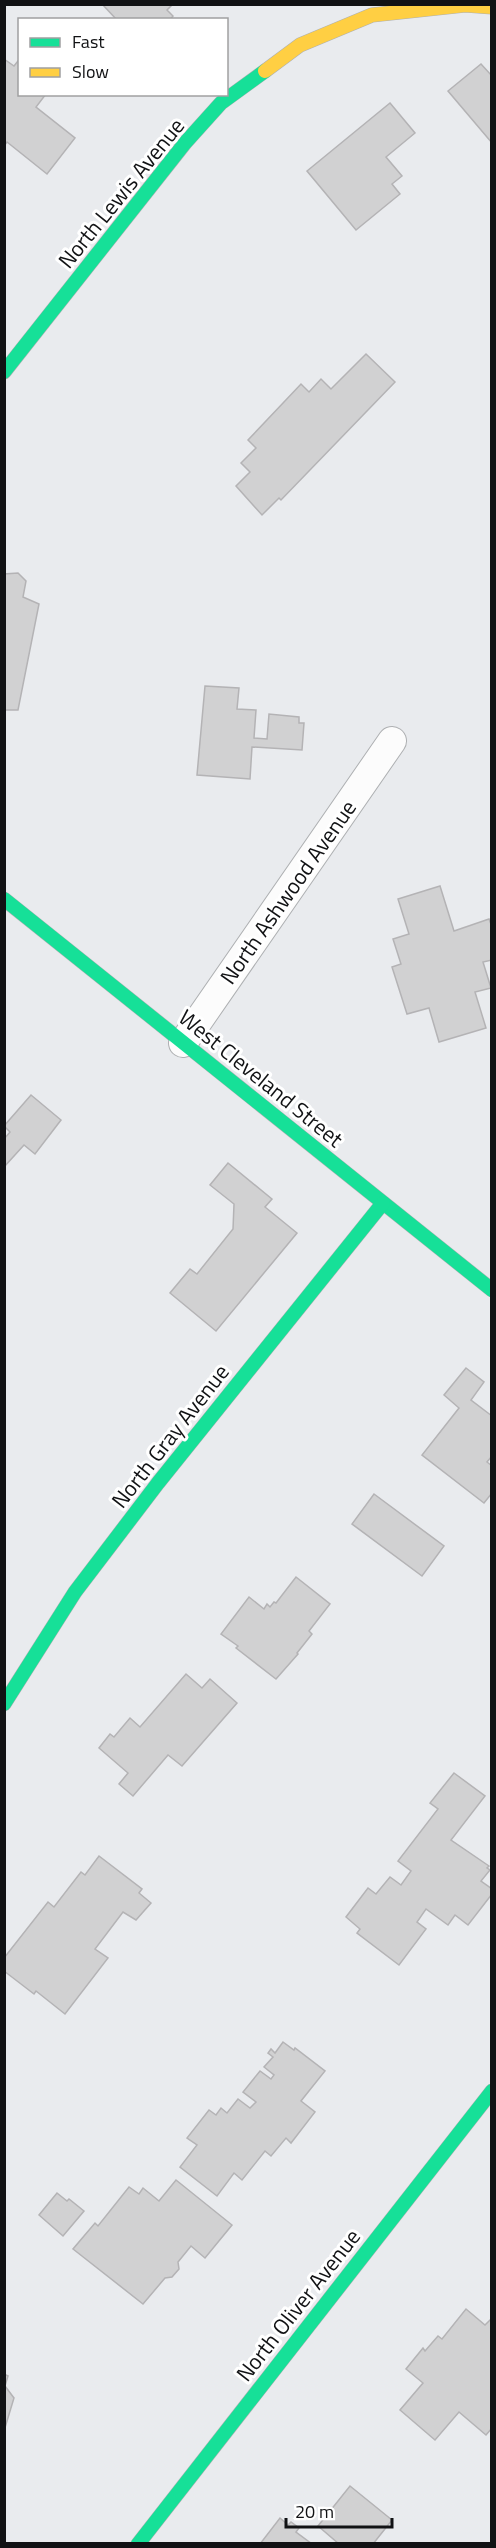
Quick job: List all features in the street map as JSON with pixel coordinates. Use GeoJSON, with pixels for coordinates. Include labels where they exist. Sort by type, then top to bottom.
{"type":"FeatureCollection","features":[{"type":"Feature","properties":{"kind":"street","name":"North Lewis Avenue"},"geometry":{"type":"LineString","coordinates":[[4,372],[184,143],[221,104],[300,45],[372,15],[465,6],[492,7]]}},
{"type":"Feature","properties":{"kind":"street","name":"North Ashwood Avenue"},"geometry":{"type":"LineString","coordinates":[[183,1043],[392,741]]}},
{"type":"Feature","properties":{"kind":"street","name":"West Cleveland Street"},"geometry":{"type":"LineString","coordinates":[[4,899],[492,1290]]}},
{"type":"Feature","properties":{"kind":"street","name":"North Gray Avenue"},"geometry":{"type":"LineString","coordinates":[[4,1704],[75,1592],[165,1474],[383,1203]]}},
{"type":"Feature","properties":{"kind":"street","name":"North Oliver Avenue"},"geometry":{"type":"LineString","coordinates":[[138,2544],[492,2091]]}},
{"type":"Feature","properties":{"kind":"building"},"geometry":{"type":"Polygon","coordinates":[[[102,4],[173,4],[167,10],[173,16],[172,18],[115,18],[102,4]]]}},
{"type":"Feature","properties":{"kind":"building"},"geometry":{"type":"Polygon","coordinates":[[[4,59],[14,66],[18,61],[18,96],[44,96],[36,107],[75,138],[47,174],[7,142],[4,146],[4,59]]]}},
{"type":"Feature","properties":{"kind":"building"},"geometry":{"type":"Polygon","coordinates":[[[481,64],[492,76],[492,143],[448,91],[481,64]]]}},
{"type":"Feature","properties":{"kind":"building"},"geometry":{"type":"Polygon","coordinates":[[[390,103],[415,133],[386,157],[402,176],[392,184],[400,194],[356,230],[307,171],[390,103]]]}},
{"type":"Feature","properties":{"kind":"building"},"geometry":{"type":"Polygon","coordinates":[[[366,354],[395,382],[281,500],[279,498],[262,515],[236,486],[250,472],[241,463],[256,448],[248,440],[301,384],[309,392],[321,379],[331,389],[366,354]]]}},
{"type":"Feature","properties":{"kind":"building"},"geometry":{"type":"Polygon","coordinates":[[[18,573],[26,581],[23,597],[39,604],[18,710],[4,710],[4,574],[18,573]]]}},
{"type":"Feature","properties":{"kind":"building"},"geometry":{"type":"Polygon","coordinates":[[[205,686],[239,688],[237,709],[256,710],[254,738],[267,739],[269,714],[299,717],[299,723],[304,723],[302,750],[252,747],[250,779],[197,775],[205,686]]]}},
{"type":"Feature","properties":{"kind":"building"},"geometry":{"type":"Polygon","coordinates":[[[440,886],[454,931],[489,919],[492,927],[492,960],[483,962],[491,988],[475,992],[486,1028],[439,1042],[429,1008],[407,1014],[392,967],[401,964],[393,939],[409,934],[398,899],[440,886]]]}},
{"type":"Feature","properties":{"kind":"building"},"geometry":{"type":"Polygon","coordinates":[[[31,1095],[61,1120],[35,1154],[24,1145],[4,1167],[4,1139],[10,1132],[4,1126],[31,1095]]]}},
{"type":"Feature","properties":{"kind":"building"},"geometry":{"type":"Polygon","coordinates":[[[228,1163],[272,1199],[265,1207],[297,1233],[216,1331],[170,1293],[190,1269],[197,1274],[233,1229],[234,1204],[210,1185],[228,1163]]]}},
{"type":"Feature","properties":{"kind":"building"},"geometry":{"type":"Polygon","coordinates":[[[466,1368],[484,1382],[471,1400],[492,1416],[492,1456],[487,1462],[492,1466],[492,1493],[484,1503],[422,1455],[459,1408],[444,1395],[466,1368]]]}},
{"type":"Feature","properties":{"kind":"building"},"geometry":{"type":"Polygon","coordinates":[[[374,1494],[444,1546],[422,1576],[352,1524],[374,1494]]]}},
{"type":"Feature","properties":{"kind":"building"},"geometry":{"type":"Polygon","coordinates":[[[296,1577],[330,1604],[309,1631],[312,1634],[298,1654],[276,1679],[221,1634],[249,1597],[264,1609],[267,1604],[270,1607],[274,1602],[276,1603],[296,1577]]]}},
{"type":"Feature","properties":{"kind":"building"},"geometry":{"type":"Polygon","coordinates":[[[186,1674],[202,1688],[210,1679],[237,1703],[182,1766],[168,1755],[133,1796],[119,1784],[128,1773],[99,1748],[110,1734],[114,1737],[130,1718],[140,1727],[186,1674]]]}},
{"type":"Feature","properties":{"kind":"building"},"geometry":{"type":"Polygon","coordinates":[[[454,1773],[485,1796],[451,1840],[489,1866],[487,1868],[490,1870],[481,1881],[492,1889],[492,1894],[468,1925],[455,1915],[448,1925],[426,1909],[417,1922],[426,1929],[399,1965],[357,1933],[360,1929],[346,1917],[368,1888],[376,1894],[390,1877],[401,1885],[411,1871],[398,1861],[438,1809],[430,1803],[454,1773]]]}},
{"type":"Feature","properties":{"kind":"building"},"geometry":{"type":"Polygon","coordinates":[[[99,1856],[142,1889],[139,1893],[151,1903],[136,1920],[123,1912],[95,1949],[108,1958],[65,2014],[36,1991],[34,1994],[4,1971],[4,1958],[48,1902],[54,1907],[81,1872],[85,1875],[99,1856]]]}},
{"type":"Feature","properties":{"kind":"building"},"geometry":{"type":"Polygon","coordinates":[[[283,2042],[294,2050],[295,2048],[325,2071],[301,2101],[315,2112],[291,2143],[286,2138],[271,2156],[265,2151],[242,2180],[234,2173],[217,2196],[180,2167],[197,2145],[187,2138],[209,2110],[216,2115],[221,2108],[227,2113],[238,2099],[250,2108],[256,2102],[243,2092],[260,2071],[271,2079],[274,2075],[264,2067],[273,2057],[268,2053],[271,2049],[275,2053],[283,2042]]]}},
{"type":"Feature","properties":{"kind":"building"},"geometry":{"type":"Polygon","coordinates":[[[176,2180],[232,2225],[205,2258],[191,2246],[178,2262],[179,2269],[172,2277],[165,2278],[143,2304],[73,2249],[95,2223],[98,2226],[129,2187],[139,2194],[143,2188],[159,2201],[176,2180]]]}},
{"type":"Feature","properties":{"kind":"building"},"geometry":{"type":"Polygon","coordinates":[[[57,2193],[84,2211],[63,2236],[39,2215],[57,2193]]]}},
{"type":"Feature","properties":{"kind":"building"},"geometry":{"type":"Polygon","coordinates":[[[466,2309],[485,2325],[492,2318],[492,2428],[486,2435],[459,2412],[435,2440],[400,2410],[423,2383],[406,2369],[423,2348],[425,2351],[438,2336],[442,2339],[466,2309]]]}},
{"type":"Feature","properties":{"kind":"building"},"geometry":{"type":"Polygon","coordinates":[[[4,2374],[8,2376],[5,2386],[14,2398],[4,2431],[4,2374]]]}},
{"type":"Feature","properties":{"kind":"building"},"geometry":{"type":"Polygon","coordinates":[[[350,2486],[392,2520],[373,2544],[339,2544],[318,2526],[350,2486]]]}},
{"type":"Feature","properties":{"kind":"building"},"geometry":{"type":"Polygon","coordinates":[[[280,2518],[288,2525],[291,2522],[299,2528],[296,2532],[312,2544],[260,2544],[280,2518]]]}},
{"type":"Feature","properties":{"kind":"traffic: fast"},"geometry":{"type":"LineString","coordinates":[[4,372],[185,143],[221,103],[265,71]]}},
{"type":"Feature","properties":{"kind":"traffic: fast"},"geometry":{"type":"LineString","coordinates":[[4,899],[492,1290]]}},
{"type":"Feature","properties":{"kind":"traffic: fast"},"geometry":{"type":"LineString","coordinates":[[4,1704],[75,1592],[158,1483],[383,1203]]}},
{"type":"Feature","properties":{"kind":"traffic: fast"},"geometry":{"type":"LineString","coordinates":[[138,2544],[492,2091]]}},
{"type":"Feature","properties":{"kind":"traffic: slow"},"geometry":{"type":"LineString","coordinates":[[265,71],[300,45],[372,15],[465,5],[492,7]]}}]}
